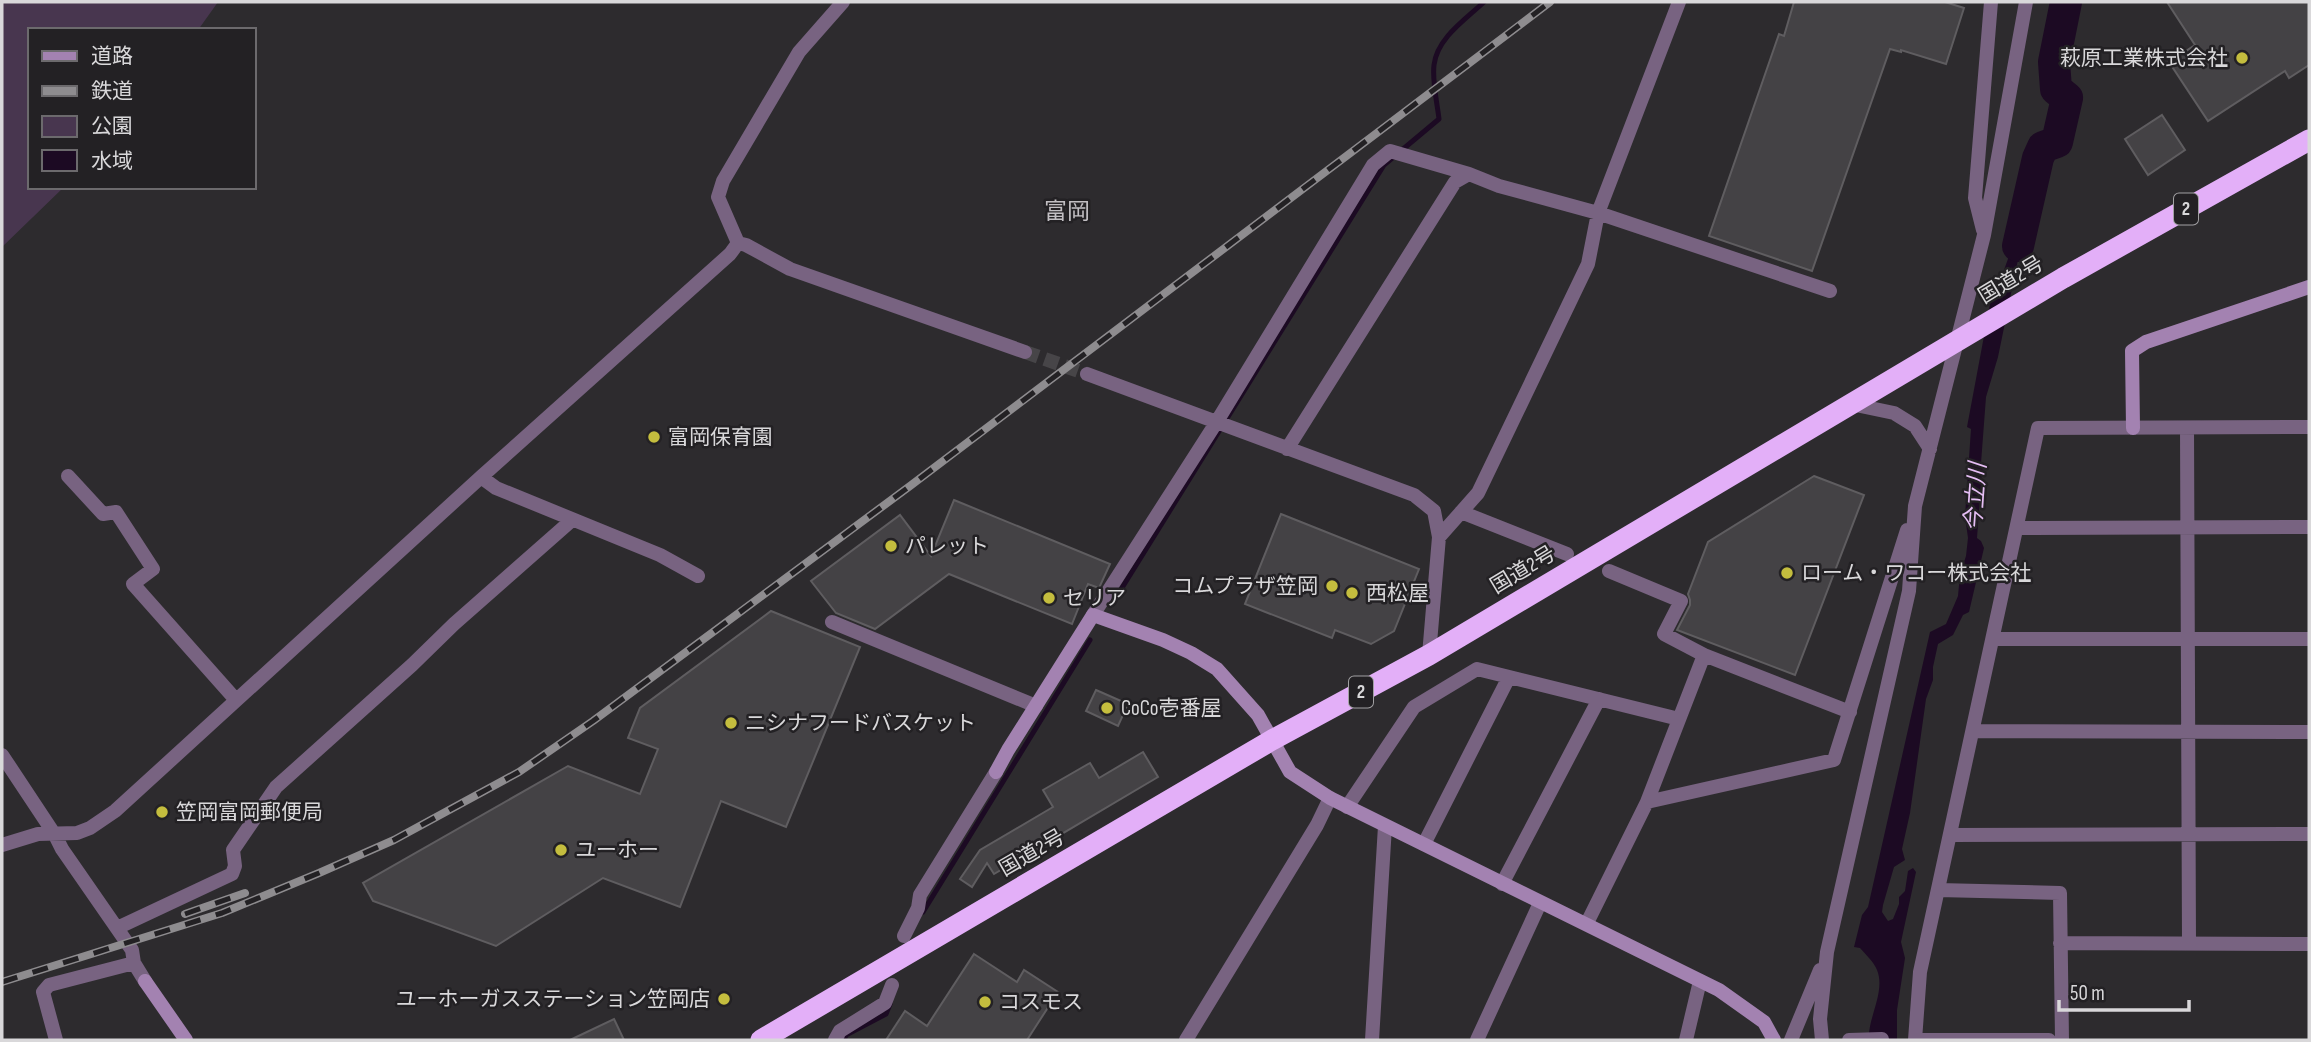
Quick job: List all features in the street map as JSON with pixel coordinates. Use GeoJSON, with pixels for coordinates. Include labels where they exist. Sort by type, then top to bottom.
{"type":"FeatureCollection","features":[{"type":"Feature","properties":{"kind":"highway","name":"国道2号"},"geometry":{"type":"LineString","coordinates":[[761,1040],[1272,740],[1429,654],[2063,278],[2309,140]]}},
{"type":"Feature","properties":{"kind":"street"},"geometry":{"type":"LineString","coordinates":[[738,243],[718,197],[723,181],[799,52],[843,2]]}},
{"type":"Feature","properties":{"kind":"street"},"geometry":{"type":"LineString","coordinates":[[1439,537],[1478,492],[1588,264],[1598,213],[1679,2]]}},
{"type":"Feature","properties":{"kind":"street"},"geometry":{"type":"LineString","coordinates":[[1984,235],[1975,198],[1991,2]]}},
{"type":"Feature","properties":{"kind":"street"},"geometry":{"type":"LineString","coordinates":[[1647,802],[1834,760],[1915,506],[1959,339],[1984,235],[2026,2]]}},
{"type":"Feature","properties":{"kind":"street"},"geometry":{"type":"LineString","coordinates":[[904,936],[918,908],[920,895],[1036,705],[1093,615],[1222,425],[1373,165],[1390,150],[1499,186],[1598,213],[1830,290]]}},
{"type":"Feature","properties":{"kind":"street"},"geometry":{"type":"LineString","coordinates":[[1287,449],[1455,182],[1469,174]]}},
{"type":"Feature","properties":{"kind":"street"},"geometry":{"type":"LineString","coordinates":[[738,243],[790,269],[1025,352]]}},
{"type":"Feature","properties":{"kind":"street"},"geometry":{"type":"LineString","coordinates":[[2,845],[38,834],[77,833],[90,828],[115,811],[730,254],[738,243]]}},
{"type":"Feature","properties":{"kind":"street"},"geometry":{"type":"LineString","coordinates":[[2133,428],[2132,351],[2146,342],[2309,288]]}},
{"type":"Feature","properties":{"kind":"street"},"geometry":{"type":"LineString","coordinates":[[1087,374],[1414,495],[1434,511],[1439,537],[1429,654]]}},
{"type":"Feature","properties":{"kind":"street"},"geometry":{"type":"LineString","coordinates":[[1851,404],[1890,411],[1915,426],[1930,449]]}},
{"type":"Feature","properties":{"kind":"street"},"geometry":{"type":"LineString","coordinates":[[2049,1040],[1915,1040],[1920,972],[2038,428],[2309,427]]}},
{"type":"Feature","properties":{"kind":"street"},"geometry":{"type":"LineString","coordinates":[[2187,428],[2189,944]]}},
{"type":"Feature","properties":{"kind":"street"},"geometry":{"type":"LineString","coordinates":[[68,476],[103,514],[116,512],[153,569],[133,584],[236,700]]}},
{"type":"Feature","properties":{"kind":"street"},"geometry":{"type":"LineString","coordinates":[[481,477],[496,488],[660,555],[698,576]]}},
{"type":"Feature","properties":{"kind":"street"},"geometry":{"type":"LineString","coordinates":[[1822,1040],[1820,1019],[1827,952],[1909,591],[1915,506]]}},
{"type":"Feature","properties":{"kind":"street"},"geometry":{"type":"LineString","coordinates":[[1461,512],[1567,554]]}},
{"type":"Feature","properties":{"kind":"street"},"geometry":{"type":"LineString","coordinates":[[117,928],[232,874],[236,866],[233,850],[276,787],[572,520]]}},
{"type":"Feature","properties":{"kind":"street"},"geometry":{"type":"LineString","coordinates":[[2017,528],[2309,527]]}},
{"type":"Feature","properties":{"kind":"street"},"geometry":{"type":"LineString","coordinates":[[1609,571],[1681,601],[1664,634],[1704,655],[1850,712]]}},
{"type":"Feature","properties":{"kind":"street"},"geometry":{"type":"LineString","coordinates":[[1093,615],[1163,640],[1217,669],[1258,715],[1290,772],[1330,798],[1719,990],[1764,1022],[1774,1040]]}},
{"type":"Feature","properties":{"kind":"street"},"geometry":{"type":"LineString","coordinates":[[832,622],[1036,705]]}},
{"type":"Feature","properties":{"kind":"street"},"geometry":{"type":"LineString","coordinates":[[1993,639],[2309,639]]}},
{"type":"Feature","properties":{"kind":"street"},"geometry":{"type":"LineString","coordinates":[[1587,923],[1647,802],[1704,655]]}},
{"type":"Feature","properties":{"kind":"street"},"geometry":{"type":"LineString","coordinates":[[1347,807],[1414,706],[1477,669],[1679,719]]}},
{"type":"Feature","properties":{"kind":"street"},"geometry":{"type":"LineString","coordinates":[[1424,845],[1509,677]]}},
{"type":"Feature","properties":{"kind":"street"},"geometry":{"type":"LineString","coordinates":[[1502,884],[1599,699]]}},
{"type":"Feature","properties":{"kind":"street"},"geometry":{"type":"LineString","coordinates":[[1974,731],[2309,732]]}},
{"type":"Feature","properties":{"kind":"street"},"geometry":{"type":"LineString","coordinates":[[2,755],[62,849],[132,950],[134,963],[186,1040]]}},
{"type":"Feature","properties":{"kind":"street"},"geometry":{"type":"LineString","coordinates":[[1186,1040],[1317,825],[1330,798]]}},
{"type":"Feature","properties":{"kind":"street"},"geometry":{"type":"LineString","coordinates":[[1372,1040],[1385,826]]}},
{"type":"Feature","properties":{"kind":"street"},"geometry":{"type":"LineString","coordinates":[[1951,835],[2309,834]]}},
{"type":"Feature","properties":{"kind":"street"},"geometry":{"type":"LineString","coordinates":[[1938,890],[2060,893],[2062,1040]]}},
{"type":"Feature","properties":{"kind":"street"},"geometry":{"type":"LineString","coordinates":[[1477,1040],[1540,903]]}},
{"type":"Feature","properties":{"kind":"street"},"geometry":{"type":"LineString","coordinates":[[2060,943],[2309,944]]}},
{"type":"Feature","properties":{"kind":"street"},"geometry":{"type":"LineString","coordinates":[[1791,1040],[1827,952]]}},
{"type":"Feature","properties":{"kind":"street"},"geometry":{"type":"LineString","coordinates":[[56,1040],[43,992],[49,985],[134,963]]}},
{"type":"Feature","properties":{"kind":"street"},"geometry":{"type":"LineString","coordinates":[[1686,1040],[1700,981]]}},
{"type":"Feature","properties":{"kind":"street"},"geometry":{"type":"LineString","coordinates":[[835,1040],[840,1031],[885,1003],[892,985]]}},
{"type":"Feature","properties":{"kind":"street"},"geometry":{"type":"LineString","coordinates":[[1849,1040],[1882,1039]]}},
{"type":"Feature","properties":{"kind":"green space"},"geometry":{"type":"Polygon","coordinates":[[[2,2],[218,2],[199,28],[28,28],[28,189],[62,189],[2,247],[2,2]]]}},
{"type":"Feature","properties":{"kind":"water"},"geometry":{"type":"Polygon","coordinates":[[[2028,203],[2026,218],[2029,220],[2021,245],[1998,357],[1986,397],[1981,463],[1984,466],[1977,538],[1984,548],[1969,612],[1963,615],[1953,635],[1938,644],[1933,680],[1926,699],[1910,813],[1902,849],[1905,860],[1894,867],[1883,905],[1882,912],[1888,921],[1893,919],[1899,897],[1905,891],[1908,871],[1913,868],[1916,872],[1901,942],[1905,958],[1897,1010],[1897,1040],[1869,1040],[1879,978],[1872,961],[1860,948],[1854,947],[1862,915],[1868,907],[1930,632],[1946,624],[1958,596],[1968,538],[1965,516],[1971,429],[1967,427],[1993,288],[2004,270],[2028,203]]]}},
{"type":"Feature","properties":{"kind":"building"},"geometry":{"type":"Polygon","coordinates":[[[1794,2],[1945,2],[1964,8],[1946,64],[1890,49],[1812,271],[1709,236],[1779,34],[1784,36],[1794,2]]]}},
{"type":"Feature","properties":{"kind":"building","name":"萩原工業株式会社"},"geometry":{"type":"Polygon","coordinates":[[[2167,2],[2309,2],[2309,65],[2289,78],[2285,71],[2208,121],[2169,62],[2195,45],[2167,2]]]}},
{"type":"Feature","properties":{"kind":"building"},"geometry":{"type":"Polygon","coordinates":[[[2162,115],[2185,150],[2148,175],[2125,139],[2162,115]]]}},
{"type":"Feature","properties":{"kind":"building"},"geometry":{"type":"Polygon","coordinates":[[[1814,476],[1864,495],[1795,675],[1677,630],[1690,605],[1688,594],[1708,542],[1814,476]]]}},
{"type":"Feature","properties":{"kind":"building"},"geometry":{"type":"Polygon","coordinates":[[[954,500],[1110,564],[1099,588],[1088,584],[1072,624],[949,574],[875,629],[836,613],[811,581],[900,515],[931,556],[954,500]]]}},
{"type":"Feature","properties":{"kind":"building","name":"コムプラザ笠岡"},"geometry":{"type":"Polygon","coordinates":[[[1281,514],[1419,569],[1394,631],[1371,644],[1335,630],[1332,638],[1245,604],[1281,514]]]}},
{"type":"Feature","properties":{"kind":"building"},"geometry":{"type":"Polygon","coordinates":[[[771,611],[860,647],[786,827],[721,801],[680,907],[603,878],[496,946],[373,901],[363,883],[568,766],[640,794],[658,749],[628,738],[640,708],[771,611]]]}},
{"type":"Feature","properties":{"kind":"building","name":"CoCo壱番屋"},"geometry":{"type":"Polygon","coordinates":[[[1096,690],[1128,704],[1118,726],[1086,711],[1096,690]]]}},
{"type":"Feature","properties":{"kind":"building"},"geometry":{"type":"Polygon","coordinates":[[[1143,752],[1158,777],[994,874],[987,863],[972,887],[960,879],[980,850],[1053,807],[1043,790],[1090,763],[1099,778],[1143,752]]]}},
{"type":"Feature","properties":{"kind":"building"},"geometry":{"type":"Polygon","coordinates":[[[974,954],[1017,982],[1024,970],[1058,992],[1027,1040],[886,1040],[905,1011],[927,1026],[974,954]]]}},
{"type":"Feature","properties":{"kind":"building"},"geometry":{"type":"Polygon","coordinates":[[[614,1019],[624,1040],[570,1040],[614,1019]]]}},
{"type":"Feature","properties":{"kind":"waterway"},"geometry":{"type":"LineString","coordinates":[[1112,604],[1384,165],[1439,119],[1434,78],[1436,55],[1453,30],[1484,2]]}},
{"type":"Feature","properties":{"kind":"waterway","name":"今立川"},"geometry":{"type":"LineString","coordinates":[[2018,246],[2038,158],[2043,147],[2057,142],[2067,98],[2056,89],[2054,62],[2066,2]]}},
{"type":"Feature","properties":{"kind":"waterway"},"geometry":{"type":"LineString","coordinates":[[923,912],[1090,640]]}},
{"type":"Feature","properties":{"kind":"waterway"},"geometry":{"type":"LineString","coordinates":[[844,1040],[846,1035],[886,1014],[890,1004]]}},
{"type":"Feature","properties":{"kind":"tunnel"},"geometry":{"type":"LineString","coordinates":[[1025,352],[1087,374]]}},
{"type":"Feature","properties":{"kind":"railway"},"geometry":{"type":"LineString","coordinates":[[2,982],[222,913],[394,840],[519,772],[593,721],[910,486],[1550,2]]}},
{"type":"Feature","properties":{"kind":"railway"},"geometry":{"type":"LineString","coordinates":[[185,914],[245,893]]}},
{"type":"Feature","properties":{"kind":"place","name":"萩原工業株式会社"},"geometry":{"type":"Point","coordinates":[2242,58]}},
{"type":"Feature","properties":{"kind":"place","name":"富岡保育園"},"geometry":{"type":"Point","coordinates":[654,437]}},
{"type":"Feature","properties":{"kind":"place","name":"パレット"},"geometry":{"type":"Point","coordinates":[891,546]}},
{"type":"Feature","properties":{"kind":"place","name":"ローム・ワコー株式会社"},"geometry":{"type":"Point","coordinates":[1787,573]}},
{"type":"Feature","properties":{"kind":"place","name":"コムプラザ笠岡"},"geometry":{"type":"Point","coordinates":[1332,586]}},
{"type":"Feature","properties":{"kind":"place","name":"西松屋"},"geometry":{"type":"Point","coordinates":[1352,593]}},
{"type":"Feature","properties":{"kind":"place","name":"セリア"},"geometry":{"type":"Point","coordinates":[1049,598]}},
{"type":"Feature","properties":{"kind":"place","name":"CoCo壱番屋"},"geometry":{"type":"Point","coordinates":[1107,708]}},
{"type":"Feature","properties":{"kind":"place","name":"ニシナフードバスケット"},"geometry":{"type":"Point","coordinates":[731,723]}},
{"type":"Feature","properties":{"kind":"place","name":"笠岡富岡郵便局"},"geometry":{"type":"Point","coordinates":[162,812]}},
{"type":"Feature","properties":{"kind":"place","name":"ユーホー"},"geometry":{"type":"Point","coordinates":[561,850]}},
{"type":"Feature","properties":{"kind":"place","name":"ユーホーガスステーション笠岡店"},"geometry":{"type":"Point","coordinates":[724,999]}},
{"type":"Feature","properties":{"kind":"place","name":"コスモス"},"geometry":{"type":"Point","coordinates":[985,1002]}},
{"type":"Feature","properties":{"kind":"district","name":"富岡"},"geometry":{"type":"Point","coordinates":[1067,212]}}]}
